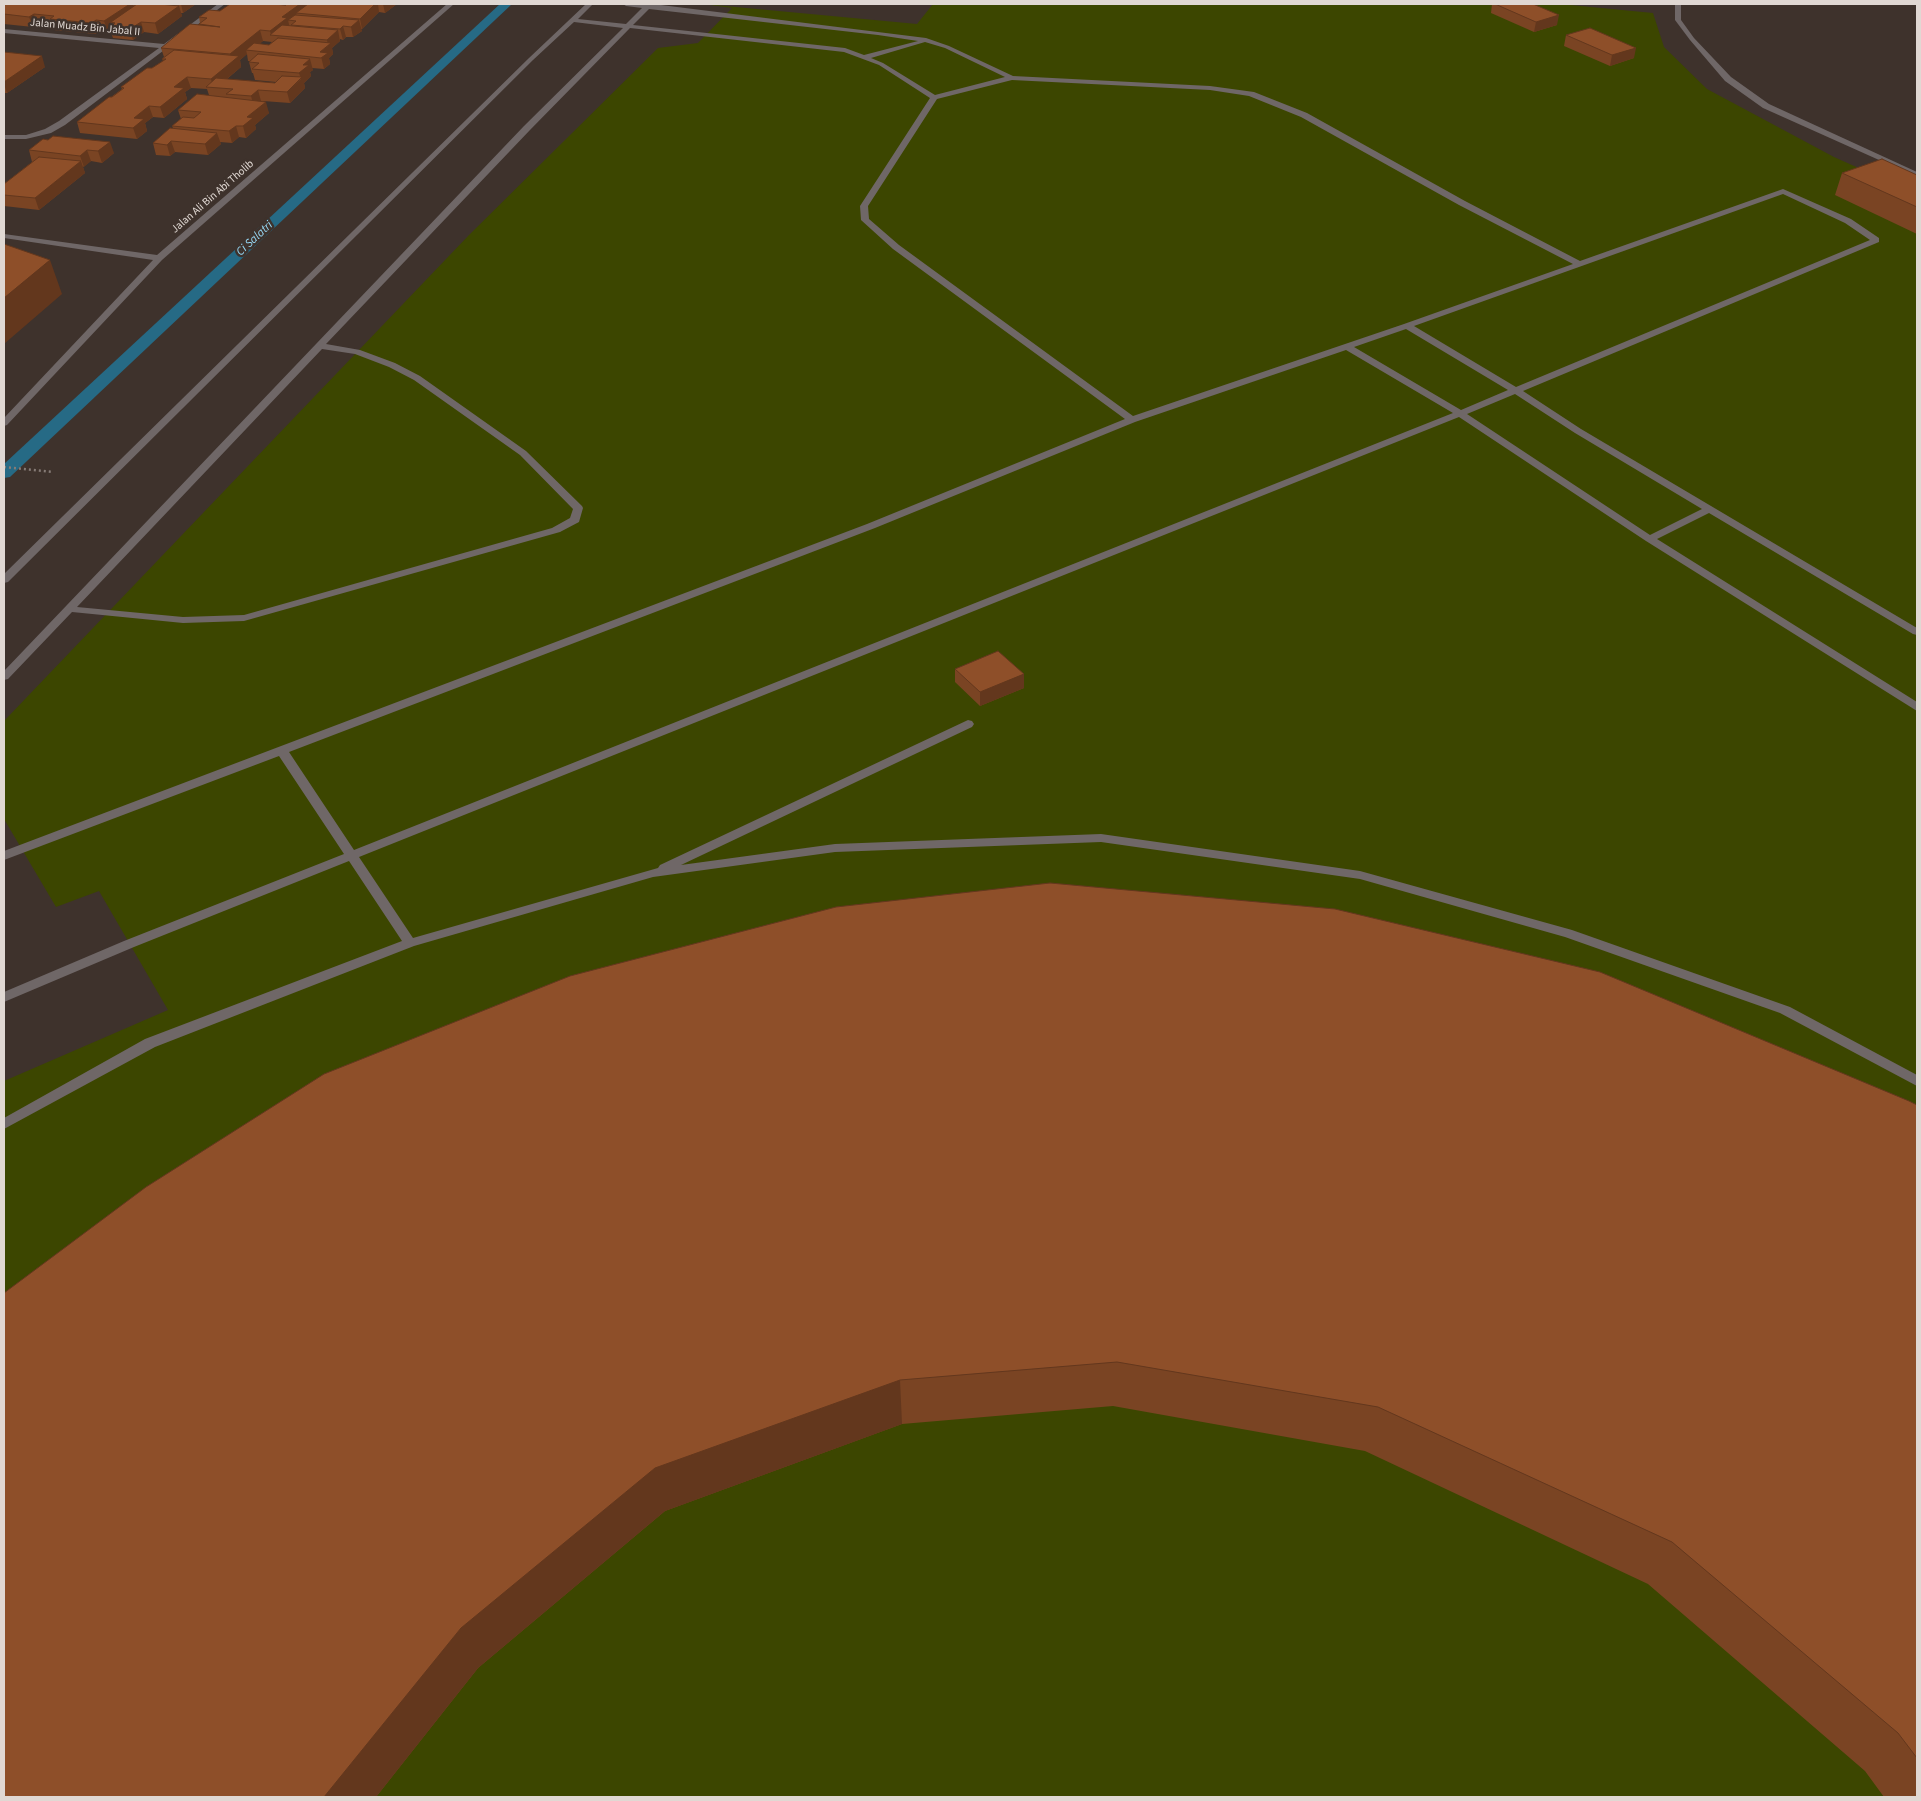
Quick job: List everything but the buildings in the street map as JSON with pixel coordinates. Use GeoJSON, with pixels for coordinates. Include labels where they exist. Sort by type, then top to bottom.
{"type":"FeatureCollection","features":[{"type":"Feature","properties":{"kind":"street"},"geometry":{"type":"LineString","coordinates":[[4,137],[26,137],[48,132],[222,4]]}},
{"type":"Feature","properties":{"kind":"street","name":"Jalan Ali Bin Abi Tholib"},"geometry":{"type":"LineString","coordinates":[[4,423],[159,258],[451,4]]}},
{"type":"Feature","properties":{"kind":"street"},"geometry":{"type":"LineString","coordinates":[[4,580],[590,4]]}},
{"type":"Feature","properties":{"kind":"street"},"geometry":{"type":"LineString","coordinates":[[626,4],[649,5],[878,32],[926,40],[947,47],[1012,78]]}},
{"type":"Feature","properties":{"kind":"street"},"geometry":{"type":"LineString","coordinates":[[1678,4],[1678,20],[1692,39],[1728,79],[1766,106],[1917,175]]}},
{"type":"Feature","properties":{"kind":"street"},"geometry":{"type":"LineString","coordinates":[[4,677],[649,5]]}},
{"type":"Feature","properties":{"kind":"street"},"geometry":{"type":"LineString","coordinates":[[572,20],[845,50],[881,64],[934,97]]}},
{"type":"Feature","properties":{"kind":"street","name":"Jalan Muadz Bin Jabal II"},"geometry":{"type":"LineString","coordinates":[[4,31],[165,46]]}},
{"type":"Feature","properties":{"kind":"street"},"geometry":{"type":"LineString","coordinates":[[865,57],[926,40]]}},
{"type":"Feature","properties":{"kind":"street"},"geometry":{"type":"LineString","coordinates":[[1132,420],[896,246],[865,220],[864,206],[934,97],[1012,78],[1210,88],[1251,94],[1304,115],[1462,203],[1580,264]]}},
{"type":"Feature","properties":{"kind":"street"},"geometry":{"type":"LineString","coordinates":[[4,856],[862,530],[1132,420],[1348,347],[1782,190],[1848,221],[1876,240],[1515,391],[129,944],[4,997]]}},
{"type":"Feature","properties":{"kind":"street"},"geometry":{"type":"LineString","coordinates":[[4,236],[159,258]]}},
{"type":"Feature","properties":{"kind":"street"},"geometry":{"type":"LineString","coordinates":[[1407,326],[1709,509],[1917,632]]}},
{"type":"Feature","properties":{"kind":"street"},"geometry":{"type":"LineString","coordinates":[[70,609],[183,620],[244,618],[556,530],[575,520],[578,508],[523,453],[417,378],[392,365],[357,352],[320,346]]}},
{"type":"Feature","properties":{"kind":"street"},"geometry":{"type":"LineString","coordinates":[[1348,347],[1459,413],[1650,539],[1917,707]]}},
{"type":"Feature","properties":{"kind":"street"},"geometry":{"type":"LineString","coordinates":[[1650,539],[1709,509]]}},
{"type":"Feature","properties":{"kind":"street"},"geometry":{"type":"LineString","coordinates":[[653,873],[968,724]]}},
{"type":"Feature","properties":{"kind":"street"},"geometry":{"type":"LineString","coordinates":[[282,751],[410,943]]}},
{"type":"Feature","properties":{"kind":"street"},"geometry":{"type":"LineString","coordinates":[[4,1124],[150,1043],[410,943],[653,873],[835,848],[1101,838],[1360,875],[1568,933],[1785,1010],[1917,1081]]}},
{"type":"Feature","properties":{"kind":"path"},"geometry":{"type":"LineString","coordinates":[[4,467],[22,469]]}},
{"type":"Feature","properties":{"kind":"green space"},"geometry":{"type":"Polygon","coordinates":[[[704,4],[917,24],[933,4],[1560,4],[1653,13],[1664,47],[1707,89],[1834,157],[1917,194],[1917,1797],[4,1797],[4,1081],[168,1010],[99,891],[56,907],[4,819],[4,721],[469,235],[658,48],[698,43],[732,8],[704,4]]]}},
{"type":"Feature","properties":{"kind":"waterway","name":"Ci Salatri"},"geometry":{"type":"LineString","coordinates":[[4,473],[506,4]]}}]}
